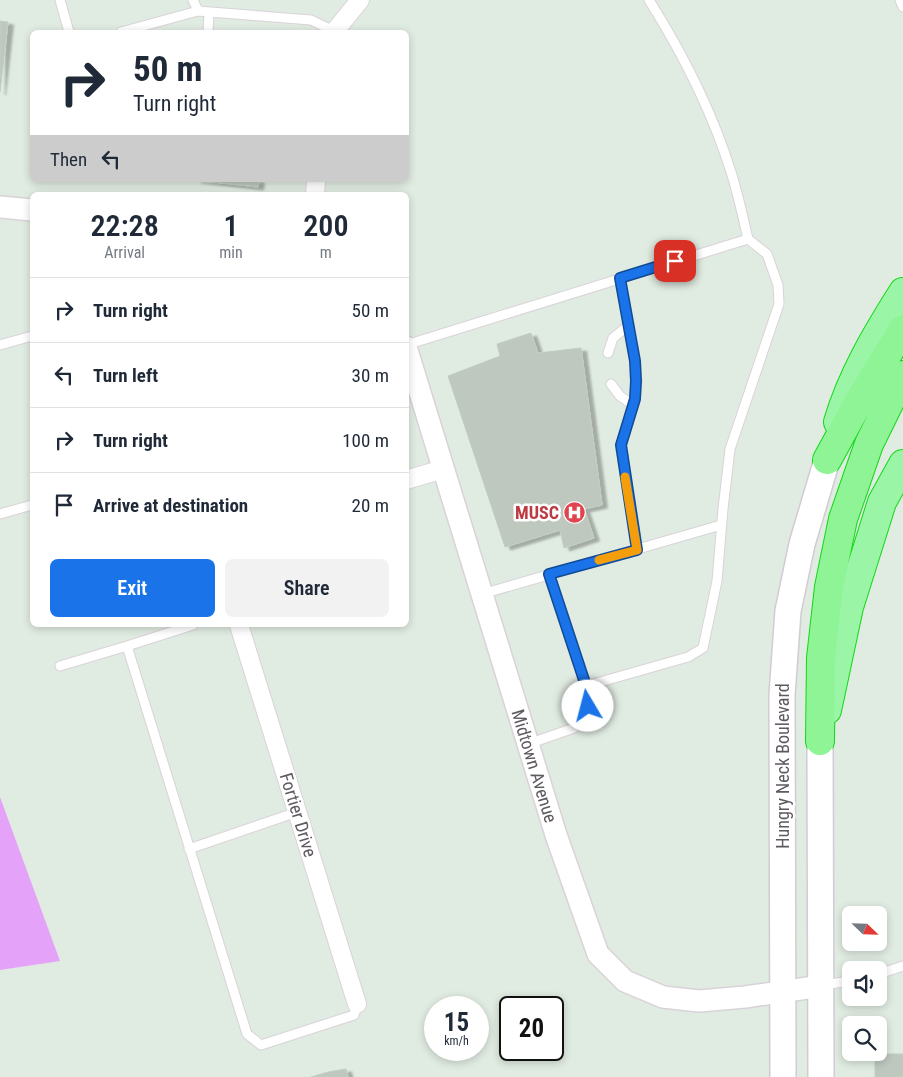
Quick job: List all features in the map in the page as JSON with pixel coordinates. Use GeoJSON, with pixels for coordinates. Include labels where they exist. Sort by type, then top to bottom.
{"type":"FeatureCollection","features":[{"type":"Feature","properties":{"kind":"highway"},"geometry":{"type":"LineString","coordinates":[[827,460],[842,408],[864,358],[903,292]]}},
{"type":"Feature","properties":{"kind":"highway"},"geometry":{"type":"LineString","coordinates":[[827,460],[862,396],[903,329]]}},
{"type":"Feature","properties":{"kind":"highway"},"geometry":{"type":"LineString","coordinates":[[820,741],[821,658],[828,586],[843,519],[869,444],[903,375]]}},
{"type":"Feature","properties":{"kind":"highway"},"geometry":{"type":"LineString","coordinates":[[820,741],[849,607],[882,502],[903,464]]}},
{"type":"Feature","properties":{"kind":"main road","name":"Hungry Neck Boulevard"},"geometry":{"type":"LineString","coordinates":[[783,1077],[782,695],[788,611],[802,544],[827,460]]}},
{"type":"Feature","properties":{"kind":"main road"},"geometry":{"type":"LineString","coordinates":[[820,741],[821,1077]]}},
{"type":"Feature","properties":{"kind":"street"},"geometry":{"type":"LineString","coordinates":[[336,30],[360,0]]}},
{"type":"Feature","properties":{"kind":"street"},"geometry":{"type":"LineString","coordinates":[[0,207],[30,210]]}},
{"type":"Feature","properties":{"kind":"street","name":"Midtown Avenue"},"geometry":{"type":"LineString","coordinates":[[409,356],[556,835],[598,954],[625,981],[663,997],[699,1001],[820,986]]}},
{"type":"Feature","properties":{"kind":"street"},"geometry":{"type":"LineString","coordinates":[[409,479],[443,469]]}},
{"type":"Feature","properties":{"kind":"street","name":"Fortier Drive"},"geometry":{"type":"LineString","coordinates":[[240,627],[357,1004]]}},
{"type":"Feature","properties":{"kind":"lane"},"geometry":{"type":"LineString","coordinates":[[60,0],[68,30]]}},
{"type":"Feature","properties":{"kind":"lane"},"geometry":{"type":"LineString","coordinates":[[192,0],[198,12]]}},
{"type":"Feature","properties":{"kind":"lane"},"geometry":{"type":"LineString","coordinates":[[586,686],[688,657],[703,648],[717,581],[721,525],[730,449],[779,304],[778,285],[767,254],[748,239],[732,173],[712,118],[686,62],[649,0]]}},
{"type":"Feature","properties":{"kind":"lane"},"geometry":{"type":"LineString","coordinates":[[900,0],[903,7]]}},
{"type":"Feature","properties":{"kind":"lane"},"geometry":{"type":"LineString","coordinates":[[129,30],[198,12],[311,20],[330,30]]}},
{"type":"Feature","properties":{"kind":"lane"},"geometry":{"type":"LineString","coordinates":[[208,30],[209,12]]}},
{"type":"Feature","properties":{"kind":"lane"},"geometry":{"type":"LineString","coordinates":[[409,345],[748,239]]}},
{"type":"Feature","properties":{"kind":"lane"},"geometry":{"type":"LineString","coordinates":[[620,278],[635,361],[636,381],[633,405],[621,445],[637,550]]}},
{"type":"Feature","properties":{"kind":"lane"},"geometry":{"type":"LineString","coordinates":[[608,353],[613,338],[629,325]]}},
{"type":"Feature","properties":{"kind":"lane"},"geometry":{"type":"LineString","coordinates":[[0,345],[30,337]]}},
{"type":"Feature","properties":{"kind":"lane"},"geometry":{"type":"LineString","coordinates":[[611,384],[620,396],[633,405]]}},
{"type":"Feature","properties":{"kind":"lane"},"geometry":{"type":"LineString","coordinates":[[0,514],[30,506]]}},
{"type":"Feature","properties":{"kind":"lane"},"geometry":{"type":"LineString","coordinates":[[482,594],[721,525]]}},
{"type":"Feature","properties":{"kind":"lane"},"geometry":{"type":"LineString","coordinates":[[528,744],[574,728],[588,706],[586,686],[549,574]]}},
{"type":"Feature","properties":{"kind":"lane"},"geometry":{"type":"LineString","coordinates":[[60,666],[186,627]]}},
{"type":"Feature","properties":{"kind":"lane"},"geometry":{"type":"LineString","coordinates":[[126,646],[247,1034],[261,1045],[354,1015],[357,1004]]}},
{"type":"Feature","properties":{"kind":"lane"},"geometry":{"type":"LineString","coordinates":[[189,849],[297,812]]}},
{"type":"Feature","properties":{"kind":"lane"},"geometry":{"type":"LineString","coordinates":[[887,971],[903,966]]}},
{"type":"Feature","properties":{"kind":"lane"},"geometry":{"type":"LineString","coordinates":[[820,986],[842,982]]}},
{"type":"Feature","properties":{"kind":"shaded area"},"geometry":{"type":"Polygon","coordinates":[[[0,797],[60,961],[0,970],[0,797]]]}},
{"type":"Feature","properties":{"kind":"building"},"geometry":{"type":"Polygon","coordinates":[[[0,21],[8,22],[0,92],[0,21]]]}},
{"type":"Feature","properties":{"kind":"building"},"geometry":{"type":"Polygon","coordinates":[[[214,182],[259,182],[258,187],[214,182]]]}},
{"type":"Feature","properties":{"kind":"building"},"geometry":{"type":"Polygon","coordinates":[[[531,333],[538,353],[581,348],[602,505],[584,509],[594,538],[564,548],[560,530],[505,547],[448,376],[500,356],[497,344],[531,333]]]}},
{"type":"Feature","properties":{"kind":"building"},"geometry":{"type":"Polygon","coordinates":[[[887,1054],[903,1054],[903,1077],[875,1077],[875,1061],[887,1061],[887,1054]]]}},
{"type":"Feature","properties":{"kind":"building"},"geometry":{"type":"Polygon","coordinates":[[[346,1069],[348,1077],[311,1077],[328,1072],[346,1069]]]}},
{"type":"Feature","properties":{"kind":"slow traffic"},"geometry":{"type":"LineString","coordinates":[[599,560],[637,550],[625,477]]}},
{"type":"Feature","properties":{"kind":"place","name":"MUSC"},"geometry":{"type":"Point","coordinates":[575,513]}},
{"type":"Feature","properties":{"kind":"route"},"geometry":{"type":"LineString","coordinates":[[588,706],[586,686],[549,574],[637,550],[621,445],[635,399],[635,361],[620,278],[675,261]]}}]}
